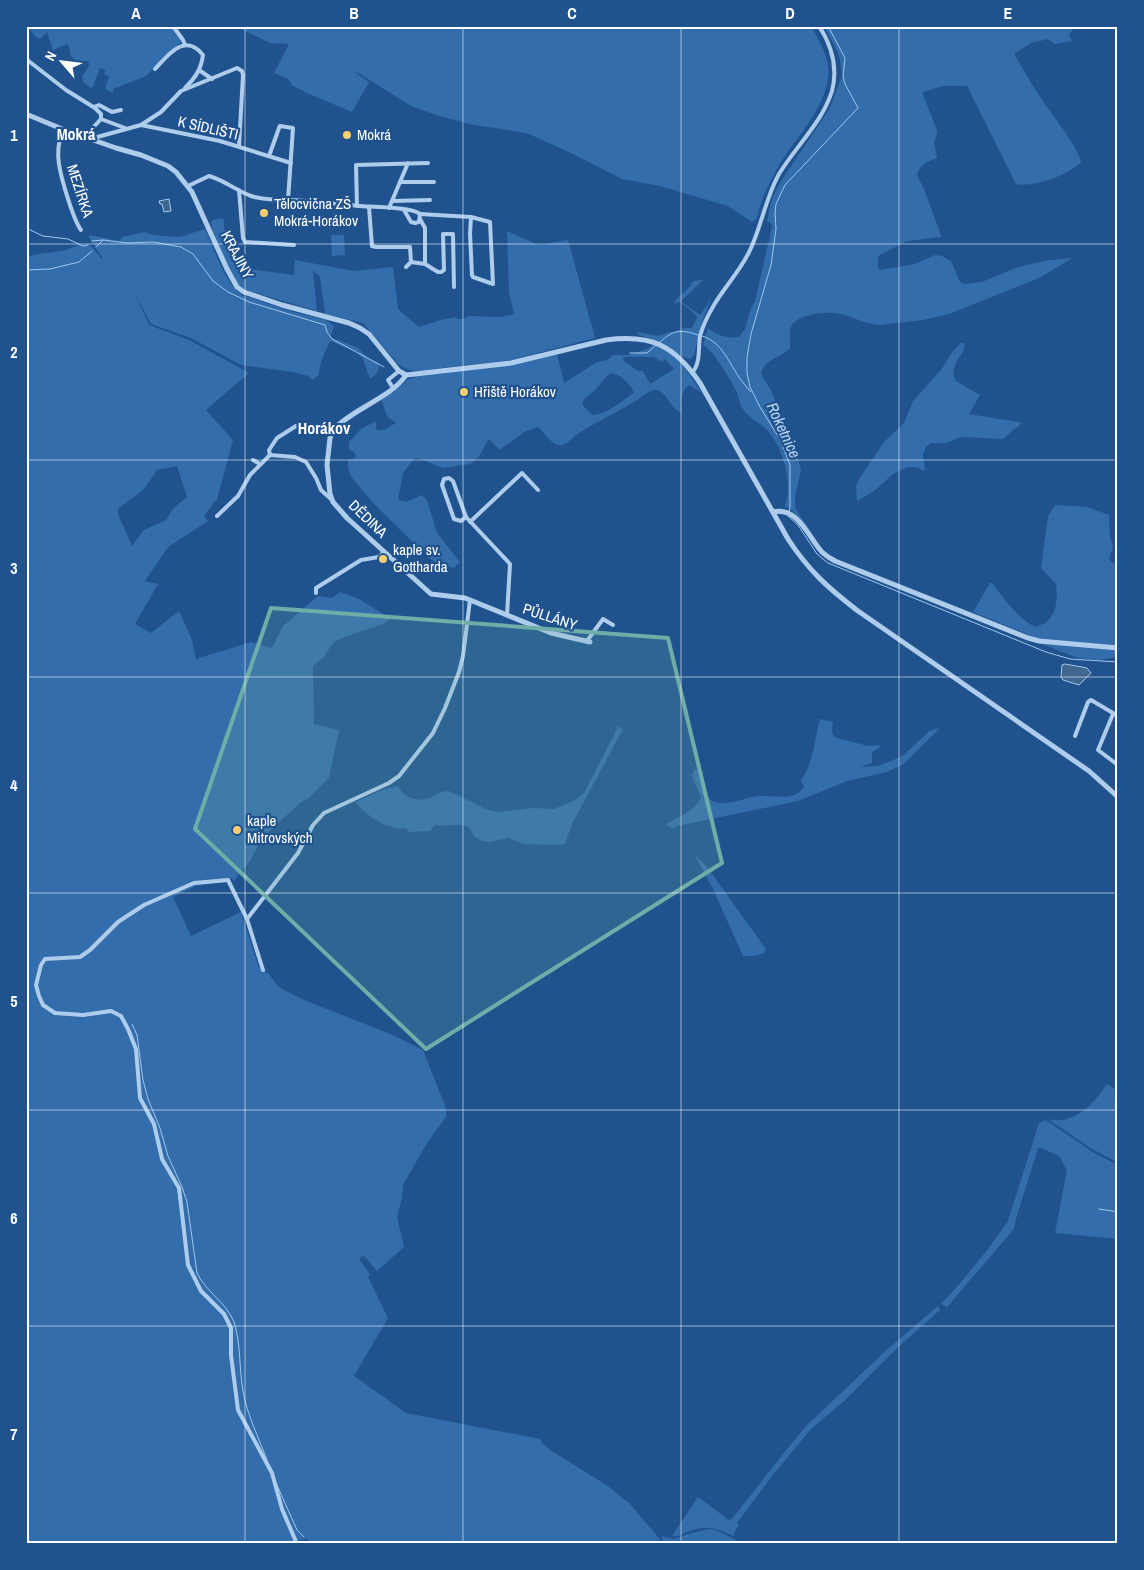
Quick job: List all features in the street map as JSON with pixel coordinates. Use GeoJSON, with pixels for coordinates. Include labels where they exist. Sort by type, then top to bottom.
{"type":"FeatureCollection","features":[{"type":"Feature","properties":{"kind":"street"},"geometry":{"type":"LineString","coordinates":[[173,26],[185,45]]}},
{"type":"Feature","properties":{"kind":"street"},"geometry":{"type":"LineString","coordinates":[[692,373],[697,366],[700,339],[712,308],[749,252],[777,178],[820,116],[830,96],[834,81],[834,64],[828,42],[819,26]]}},
{"type":"Feature","properties":{"kind":"street"},"geometry":{"type":"LineString","coordinates":[[26,114],[88,138],[141,125],[161,112],[195,78],[203,55],[193,47],[178,46],[155,69]]}},
{"type":"Feature","properties":{"kind":"street"},"geometry":{"type":"LineString","coordinates":[[26,60],[60,86],[94,108],[101,114],[102,119]]}},
{"type":"Feature","properties":{"kind":"street"},"geometry":{"type":"LineString","coordinates":[[181,91],[239,68],[243,75],[239,146]]}},
{"type":"Feature","properties":{"kind":"street"},"geometry":{"type":"LineString","coordinates":[[199,70],[212,79]]}},
{"type":"Feature","properties":{"kind":"street"},"geometry":{"type":"LineString","coordinates":[[94,108],[99,105],[112,112],[121,110]]}},
{"type":"Feature","properties":{"kind":"street"},"geometry":{"type":"LineString","coordinates":[[102,119],[126,128]]}},
{"type":"Feature","properties":{"kind":"street"},"geometry":{"type":"LineString","coordinates":[[88,138],[88,133],[102,119]]}},
{"type":"Feature","properties":{"kind":"street","name":"K SÍDLIŠTI"},"geometry":{"type":"LineString","coordinates":[[141,125],[220,140],[291,163]]}},
{"type":"Feature","properties":{"kind":"street"},"geometry":{"type":"LineString","coordinates":[[269,156],[280,126],[294,129],[288,200]]}},
{"type":"Feature","properties":{"kind":"street","name":"MEZÍRKA"},"geometry":{"type":"LineString","coordinates":[[62,129],[58,150],[58,163],[75,218],[81,230]]}},
{"type":"Feature","properties":{"kind":"street","name":"KRAJINY"},"geometry":{"type":"LineString","coordinates":[[88,138],[158,161],[176,172],[188,186],[237,287],[244,292],[282,305],[349,323],[360,328],[368,334],[399,371],[406,375]]}},
{"type":"Feature","properties":{"kind":"street"},"geometry":{"type":"LineString","coordinates":[[389,208],[408,163]]}},
{"type":"Feature","properties":{"kind":"street"},"geometry":{"type":"LineString","coordinates":[[357,206],[356,165],[428,163]]}},
{"type":"Feature","properties":{"kind":"street"},"geometry":{"type":"LineString","coordinates":[[188,186],[209,176],[258,198],[416,211],[426,228],[425,264]]}},
{"type":"Feature","properties":{"kind":"street"},"geometry":{"type":"LineString","coordinates":[[400,182],[434,182]]}},
{"type":"Feature","properties":{"kind":"street"},"geometry":{"type":"LineString","coordinates":[[239,190],[243,238],[245,242],[294,245]]}},
{"type":"Feature","properties":{"kind":"street"},"geometry":{"type":"LineString","coordinates":[[392,201],[430,200]]}},
{"type":"Feature","properties":{"kind":"street"},"geometry":{"type":"LineString","coordinates":[[369,207],[372,246],[410,247],[411,262]]}},
{"type":"Feature","properties":{"kind":"street"},"geometry":{"type":"LineString","coordinates":[[404,210],[413,223],[418,223],[420,217]]}},
{"type":"Feature","properties":{"kind":"street"},"geometry":{"type":"LineString","coordinates":[[420,217],[441,215],[471,217],[490,222],[493,284],[475,278],[472,275],[471,217]]}},
{"type":"Feature","properties":{"kind":"street"},"geometry":{"type":"LineString","coordinates":[[444,270],[443,234],[453,234],[454,288]]}},
{"type":"Feature","properties":{"kind":"street"},"geometry":{"type":"LineString","coordinates":[[406,266],[411,262],[425,264],[438,272],[444,270],[454,273]]}},
{"type":"Feature","properties":{"kind":"street"},"geometry":{"type":"LineString","coordinates":[[270,455],[268,450],[277,438],[296,426],[332,430],[402,381],[406,375],[510,363],[620,338],[639,338],[657,344],[677,356],[692,373],[773,512],[804,562],[814,574],[834,593],[1089,771],[1118,797]]}},
{"type":"Feature","properties":{"kind":"street"},"geometry":{"type":"LineString","coordinates":[[392,388],[388,380],[399,371]]}},
{"type":"Feature","properties":{"kind":"street","name":"DĚDINA"},"geometry":{"type":"LineString","coordinates":[[332,430],[327,465],[330,494],[333,502],[347,518],[431,594],[470,600]]}},
{"type":"Feature","properties":{"kind":"street"},"geometry":{"type":"LineString","coordinates":[[217,516],[238,496],[250,475],[270,455],[295,457],[306,462],[321,490],[333,502]]}},
{"type":"Feature","properties":{"kind":"street"},"geometry":{"type":"LineString","coordinates":[[253,460],[260,464]]}},
{"type":"Feature","properties":{"kind":"street"},"geometry":{"type":"LineString","coordinates":[[470,522],[522,473],[538,490]]}},
{"type":"Feature","properties":{"kind":"street","name":"PŮLLÁNY"},"geometry":{"type":"LineString","coordinates":[[466,517],[461,521],[454,519],[442,485],[446,478],[453,481],[466,517],[510,564],[507,615]]}},
{"type":"Feature","properties":{"kind":"street"},"geometry":{"type":"LineString","coordinates":[[773,512],[778,511],[788,514],[802,525],[822,552],[840,563],[1033,639],[1118,648]]}},
{"type":"Feature","properties":{"kind":"street"},"geometry":{"type":"LineString","coordinates":[[316,593],[316,588],[361,560],[379,557],[384,552]]}},
{"type":"Feature","properties":{"kind":"street"},"geometry":{"type":"LineString","coordinates":[[248,919],[298,853],[313,825],[324,813],[394,780],[433,733],[459,672],[463,656],[470,600]]}},
{"type":"Feature","properties":{"kind":"street","name":"PŮLLÁNY"},"geometry":{"type":"LineString","coordinates":[[470,600],[551,633],[588,641],[603,619]]}},
{"type":"Feature","properties":{"kind":"street","name":"PŮLLÁNY"},"geometry":{"type":"LineString","coordinates":[[598,616],[613,625]]}},
{"type":"Feature","properties":{"kind":"street"},"geometry":{"type":"LineString","coordinates":[[1075,736],[1088,702],[1091,700],[1115,715],[1098,750],[1118,765]]}},
{"type":"Feature","properties":{"kind":"street"},"geometry":{"type":"LineString","coordinates":[[263,970],[248,919],[228,880],[194,883],[144,905],[118,922],[90,950],[80,957],[45,959],[41,965],[36,985],[43,1005],[55,1013],[83,1015],[110,1011],[121,1016],[128,1029],[136,1049],[140,1098],[154,1124],[162,1159],[179,1188],[188,1265],[201,1291],[224,1314],[231,1328],[231,1355],[238,1410],[272,1473],[282,1509],[297,1544]]}},
{"type":"Feature","properties":{"kind":"highlighted area"},"geometry":{"type":"Polygon","coordinates":[[[271,608],[668,638],[722,863],[426,1049],[195,829],[271,608]]]}},
{"type":"Feature","properties":{"kind":"shaded area"},"geometry":{"type":"Polygon","coordinates":[[[27,26],[172,26],[179,35],[181,42],[146,76],[113,89],[113,93],[105,89],[109,76],[104,74],[106,70],[100,68],[92,89],[84,83],[82,77],[90,64],[86,62],[81,66],[71,56],[67,44],[53,50],[47,32],[40,39],[27,26]]]}},
{"type":"Feature","properties":{"kind":"shaded area"},"geometry":{"type":"Polygon","coordinates":[[[232,26],[811,26],[825,55],[828,65],[828,78],[825,91],[814,115],[783,159],[764,195],[757,218],[752,222],[728,206],[660,186],[622,179],[529,134],[473,125],[411,106],[357,72],[369,82],[352,112],[307,93],[305,94],[305,92],[292,85],[288,79],[274,73],[289,44],[270,43],[232,26]]]}},
{"type":"Feature","properties":{"kind":"shaded area"},"geometry":{"type":"Polygon","coordinates":[[[824,26],[1075,26],[1069,35],[1072,41],[1055,44],[1048,39],[1031,43],[1014,54],[1038,94],[1075,147],[1081,162],[1060,176],[1032,184],[1016,184],[967,86],[943,86],[923,92],[937,130],[934,142],[937,158],[922,166],[917,175],[941,237],[907,241],[878,256],[878,268],[880,270],[915,264],[935,255],[942,256],[951,261],[960,282],[965,284],[982,282],[1018,267],[1049,260],[1073,258],[1039,278],[949,314],[923,320],[880,325],[842,314],[823,313],[804,317],[793,323],[790,329],[790,348],[769,362],[761,374],[772,392],[794,440],[801,470],[795,496],[795,506],[813,534],[793,511],[785,506],[788,486],[785,464],[771,434],[743,410],[738,395],[727,375],[712,353],[703,345],[708,328],[726,337],[739,337],[745,329],[755,301],[772,227],[772,224],[767,221],[771,202],[779,184],[830,108],[842,76],[840,59],[824,26]]]}},
{"type":"Feature","properties":{"kind":"shaded area"},"geometry":{"type":"Polygon","coordinates":[[[169,199],[171,211],[164,212],[159,201],[169,199]]]}},
{"type":"Feature","properties":{"kind":"shaded area"},"geometry":{"type":"Polygon","coordinates":[[[220,218],[224,219],[224,230],[228,230],[243,276],[248,269],[294,275],[295,260],[354,271],[393,267],[398,309],[419,327],[456,317],[457,319],[463,319],[469,316],[501,317],[514,314],[509,292],[507,231],[538,245],[568,240],[595,338],[511,360],[417,371],[407,369],[398,364],[363,323],[325,314],[320,276],[313,271],[317,311],[246,290],[236,283],[212,228],[211,221],[220,218]]]}},
{"type":"Feature","properties":{"kind":"shaded area"},"geometry":{"type":"Polygon","coordinates":[[[205,229],[225,274],[236,290],[242,295],[293,312],[326,320],[334,326],[332,338],[357,347],[367,357],[379,363],[379,366],[377,372],[370,379],[363,359],[357,352],[330,341],[319,374],[313,380],[308,376],[293,372],[241,365],[191,338],[151,324],[135,294],[149,325],[189,340],[249,373],[206,410],[233,440],[217,499],[204,516],[208,521],[168,547],[145,581],[158,584],[135,624],[151,633],[179,611],[192,640],[196,659],[251,642],[272,648],[283,626],[318,596],[332,598],[340,592],[359,599],[391,619],[383,624],[339,639],[333,643],[323,658],[313,666],[314,724],[339,730],[329,778],[309,798],[300,803],[261,839],[250,861],[234,881],[231,878],[223,882],[196,886],[173,897],[191,936],[241,912],[259,968],[268,973],[282,989],[304,1000],[393,1035],[423,1050],[446,1108],[446,1117],[427,1143],[403,1185],[397,1217],[404,1247],[377,1271],[364,1256],[359,1259],[370,1274],[368,1277],[388,1318],[354,1376],[406,1413],[540,1439],[550,1450],[608,1486],[629,1503],[660,1539],[658,1544],[309,1544],[307,1539],[295,1541],[295,1544],[26,1544],[26,257],[62,251],[80,245],[90,245],[103,259],[88,236],[119,241],[123,237],[144,232],[154,235],[180,237],[205,229]],[[177,466],[157,470],[144,489],[118,509],[118,514],[132,546],[144,530],[166,520],[172,510],[187,497],[177,466]]]}},
{"type":"Feature","properties":{"kind":"shaded area"},"geometry":{"type":"Polygon","coordinates":[[[331,235],[344,235],[345,255],[332,256],[331,235]]]}},
{"type":"Feature","properties":{"kind":"shaded area"},"geometry":{"type":"Polygon","coordinates":[[[703,280],[681,301],[700,315],[711,299],[703,319],[694,355],[690,359],[674,351],[671,354],[684,367],[702,393],[689,385],[686,388],[682,395],[682,413],[675,408],[664,394],[654,390],[577,434],[564,444],[555,444],[538,427],[526,431],[499,450],[489,439],[478,458],[470,464],[443,468],[415,458],[403,473],[398,500],[406,502],[422,495],[427,500],[437,533],[460,562],[454,568],[439,564],[429,558],[375,505],[352,478],[348,469],[348,461],[356,457],[355,453],[349,449],[349,442],[361,429],[376,421],[376,429],[379,430],[386,429],[396,423],[387,416],[381,399],[405,381],[419,375],[557,354],[564,383],[597,362],[607,360],[613,355],[628,355],[653,345],[654,340],[639,335],[637,332],[658,336],[685,328],[692,328],[697,317],[696,315],[679,302],[674,304],[693,281],[703,280]],[[623,357],[624,361],[638,371],[643,371],[650,384],[674,369],[665,359],[662,362],[654,357],[623,357]],[[611,373],[583,401],[584,407],[593,415],[609,410],[634,392],[618,375],[611,373]]]}},
{"type":"Feature","properties":{"kind":"shaded area"},"geometry":{"type":"Polygon","coordinates":[[[961,343],[964,343],[965,346],[954,367],[954,376],[956,381],[980,395],[969,414],[1024,423],[1003,439],[961,437],[946,443],[931,443],[926,447],[923,454],[925,471],[915,467],[907,467],[893,474],[874,491],[857,501],[856,486],[859,479],[884,442],[904,423],[913,401],[941,370],[953,351],[961,343]]]}},
{"type":"Feature","properties":{"kind":"shaded area"},"geometry":{"type":"Polygon","coordinates":[[[1055,505],[1087,507],[1109,515],[1110,537],[1113,547],[1109,558],[1110,561],[1118,566],[1118,646],[1039,639],[973,612],[990,583],[992,583],[1016,613],[1035,627],[1048,621],[1052,616],[1057,598],[1056,584],[1041,568],[1048,516],[1055,505]]]}},
{"type":"Feature","properties":{"kind":"shaded area"},"geometry":{"type":"Polygon","coordinates":[[[1039,643],[1118,650],[1118,657],[1099,660],[1078,658],[1039,643]]]}},
{"type":"Feature","properties":{"kind":"shaded area"},"geometry":{"type":"Polygon","coordinates":[[[1062,665],[1087,668],[1091,673],[1079,685],[1063,680],[1061,677],[1062,665]]]}},
{"type":"Feature","properties":{"kind":"shaded area"},"geometry":{"type":"Polygon","coordinates":[[[820,719],[833,722],[832,733],[837,738],[868,746],[880,745],[879,748],[872,752],[872,763],[860,767],[878,766],[898,758],[905,754],[929,731],[940,728],[904,764],[887,772],[847,781],[798,801],[677,826],[673,829],[666,824],[686,813],[699,802],[701,797],[692,776],[694,769],[706,773],[703,773],[700,777],[706,795],[714,802],[731,802],[758,796],[785,797],[799,793],[804,787],[801,781],[811,758],[820,719]]]}},
{"type":"Feature","properties":{"kind":"shaded area"},"geometry":{"type":"Polygon","coordinates":[[[617,726],[623,729],[572,824],[565,844],[562,845],[523,844],[508,838],[490,842],[482,841],[474,836],[469,827],[459,825],[435,825],[430,831],[409,832],[406,828],[395,828],[378,821],[363,811],[355,802],[385,789],[398,786],[403,793],[414,799],[422,800],[449,791],[488,810],[498,812],[534,808],[554,809],[575,800],[584,793],[617,726]]]}},
{"type":"Feature","properties":{"kind":"shaded area"},"geometry":{"type":"Polygon","coordinates":[[[694,854],[707,867],[766,949],[764,953],[754,956],[743,956],[713,889],[694,854]]]}},
{"type":"Feature","properties":{"kind":"shaded area"},"geometry":{"type":"Polygon","coordinates":[[[1107,1084],[1118,1091],[1118,1163],[1089,1147],[1048,1119],[1066,1119],[1074,1116],[1090,1105],[1107,1084]]]}},
{"type":"Feature","properties":{"kind":"shaded area"},"geometry":{"type":"Polygon","coordinates":[[[1046,1120],[1094,1153],[1118,1165],[1118,1239],[1055,1233],[1067,1170],[1059,1156],[1038,1148],[1014,1229],[947,1307],[941,1304],[988,1249],[1008,1221],[1039,1123],[1046,1120]]]}},
{"type":"Feature","properties":{"kind":"shaded area"},"geometry":{"type":"Polygon","coordinates":[[[938,1306],[940,1310],[897,1348],[844,1401],[811,1429],[772,1476],[737,1523],[739,1525],[734,1536],[716,1529],[701,1528],[678,1536],[672,1536],[698,1497],[729,1520],[732,1519],[807,1425],[891,1346],[938,1306]]]}},
{"type":"Feature","properties":{"kind":"shaded area"},"geometry":{"type":"Polygon","coordinates":[[[709,1529],[716,1530],[744,1544],[664,1544],[661,1536],[674,1539],[709,1529]]]}},
{"type":"Feature","properties":{"kind":"waterway","name":"Roketnice"},"geometry":{"type":"LineString","coordinates":[[789,512],[790,465],[781,441],[750,387],[747,373],[747,357],[751,334],[771,265],[776,229],[776,204],[785,185],[858,108],[845,84],[843,76],[845,58],[828,26]]}},
{"type":"Feature","properties":{"kind":"waterway"},"geometry":{"type":"LineString","coordinates":[[26,228],[43,236],[68,239],[83,246],[88,245]]}},
{"type":"Feature","properties":{"kind":"waterway"},"geometry":{"type":"LineString","coordinates":[[96,247],[103,240]]}},
{"type":"Feature","properties":{"kind":"waterway"},"geometry":{"type":"LineString","coordinates":[[92,241],[153,242],[181,247],[193,254],[213,281],[228,292],[249,302],[325,325],[332,339],[384,367]]}},
{"type":"Feature","properties":{"kind":"waterway"},"geometry":{"type":"LineString","coordinates":[[26,270],[50,269],[79,262],[92,251]]}},
{"type":"Feature","properties":{"kind":"waterway"},"geometry":{"type":"LineString","coordinates":[[659,343],[668,335],[677,332],[682,331],[698,335]]}},
{"type":"Feature","properties":{"kind":"waterway"},"geometry":{"type":"LineString","coordinates":[[702,336],[720,348],[751,392]]}},
{"type":"Feature","properties":{"kind":"waterway"},"geometry":{"type":"LineString","coordinates":[[630,353],[647,353],[656,345]]}},
{"type":"Feature","properties":{"kind":"waterway","name":"Roketnice"},"geometry":{"type":"LineString","coordinates":[[788,516],[798,525],[817,554],[828,563],[1046,652],[1070,659],[1118,662]]}},
{"type":"Feature","properties":{"kind":"waterway"},"geometry":{"type":"LineString","coordinates":[[132,1024],[137,1035],[143,1080],[148,1099],[187,1202],[197,1273],[234,1322],[238,1339],[245,1400],[250,1418],[267,1460]]}},
{"type":"Feature","properties":{"kind":"waterway"},"geometry":{"type":"LineString","coordinates":[[1099,1209],[1118,1212]]}},
{"type":"Feature","properties":{"kind":"waterway"},"geometry":{"type":"LineString","coordinates":[[277,1485],[297,1530],[304,1537]]}},
{"type":"Feature","properties":{"kind":"place","name":"Mokrá"},"geometry":{"type":"Point","coordinates":[347,135]}},
{"type":"Feature","properties":{"kind":"place","name":"Tělocvična ZŠ Mokrá-Horákov"},"geometry":{"type":"Point","coordinates":[264,213]}},
{"type":"Feature","properties":{"kind":"place","name":"Hřiště Horákov"},"geometry":{"type":"Point","coordinates":[464,392]}},
{"type":"Feature","properties":{"kind":"place","name":"kaple sv. Gottharda"},"geometry":{"type":"Point","coordinates":[383,559]}},
{"type":"Feature","properties":{"kind":"place","name":"kaple Mitrovských"},"geometry":{"type":"Point","coordinates":[237,830]}},
{"type":"Feature","properties":{"kind":"district","name":"Mokrá"},"geometry":{"type":"Point","coordinates":[76,134]}},
{"type":"Feature","properties":{"kind":"district","name":"Horákov"},"geometry":{"type":"Point","coordinates":[324,428]}}]}
